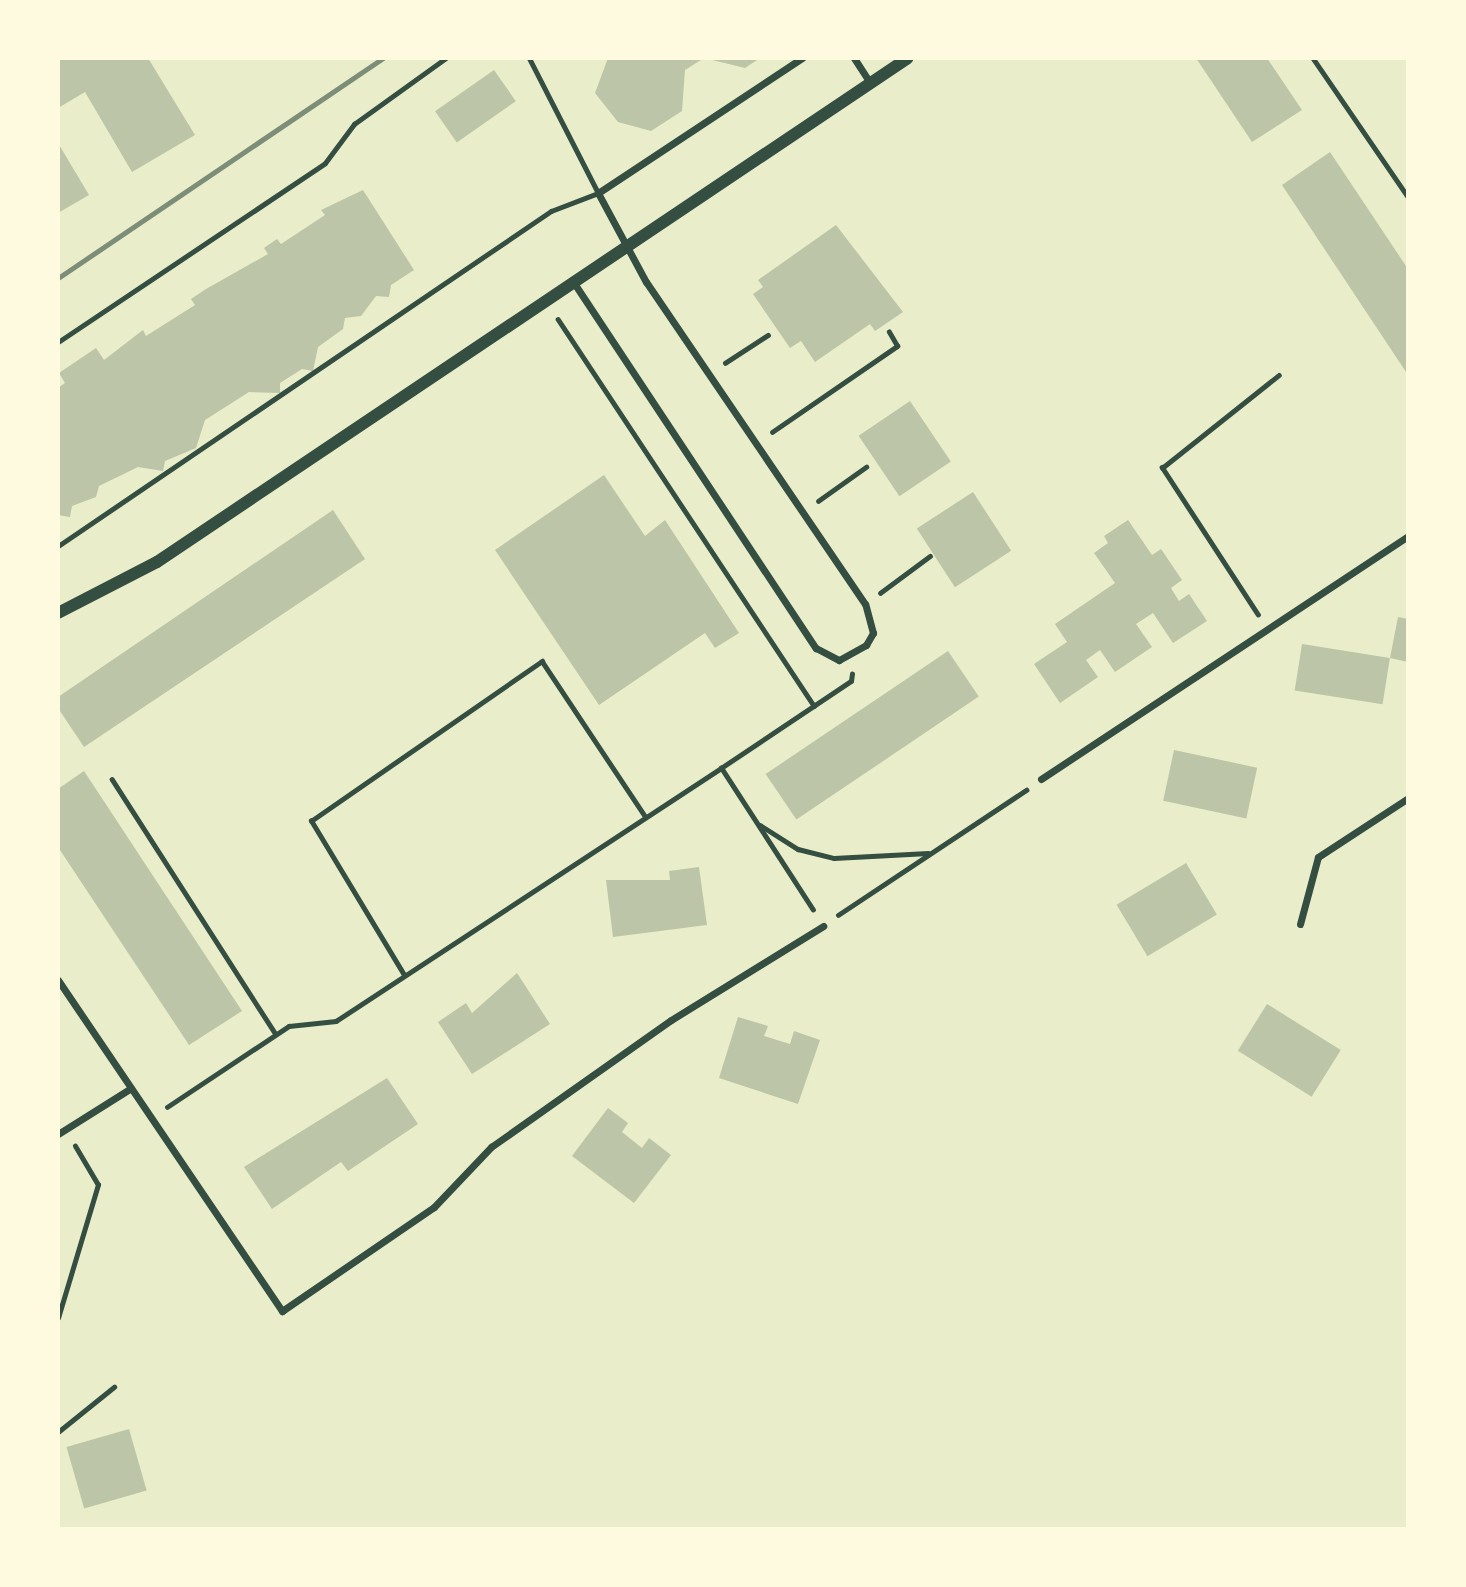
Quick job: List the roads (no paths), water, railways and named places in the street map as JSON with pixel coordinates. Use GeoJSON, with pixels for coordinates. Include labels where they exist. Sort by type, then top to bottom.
{"type":"FeatureCollection","features":[{"type":"Feature","properties":{"kind":"street"},"geometry":{"type":"LineString","coordinates":[[574,283],[816,648],[826,658],[853,655],[873,634],[865,604],[646,282],[630,244],[598,193],[802,58]]}},
{"type":"Feature","properties":{"kind":"street"},"geometry":{"type":"LineString","coordinates":[[854,58],[870,83]]}},
{"type":"Feature","properties":{"kind":"street"},"geometry":{"type":"LineString","coordinates":[[58,613],[157,562],[908,58]]}},
{"type":"Feature","properties":{"kind":"street"},"geometry":{"type":"LineString","coordinates":[[1041,779],[1408,536]]}},
{"type":"Feature","properties":{"kind":"street"},"geometry":{"type":"LineString","coordinates":[[1300,924],[1318,858],[1408,798]]}},
{"type":"Feature","properties":{"kind":"street"},"geometry":{"type":"LineString","coordinates":[[58,980],[282,1311],[434,1208],[491,1147],[671,1020],[823,926]]}},
{"type":"Feature","properties":{"kind":"street"},"geometry":{"type":"LineString","coordinates":[[58,1134],[131,1088]]}},
{"type":"Feature","properties":{"kind":"lane"},"geometry":{"type":"LineString","coordinates":[[58,342],[325,163],[354,124],[446,58]]}},
{"type":"Feature","properties":{"kind":"lane"},"geometry":{"type":"LineString","coordinates":[[58,547],[551,211],[598,193],[529,58]]}},
{"type":"Feature","properties":{"kind":"railway"},"geometry":{"type":"LineString","coordinates":[[58,278],[383,58]]}}]}
